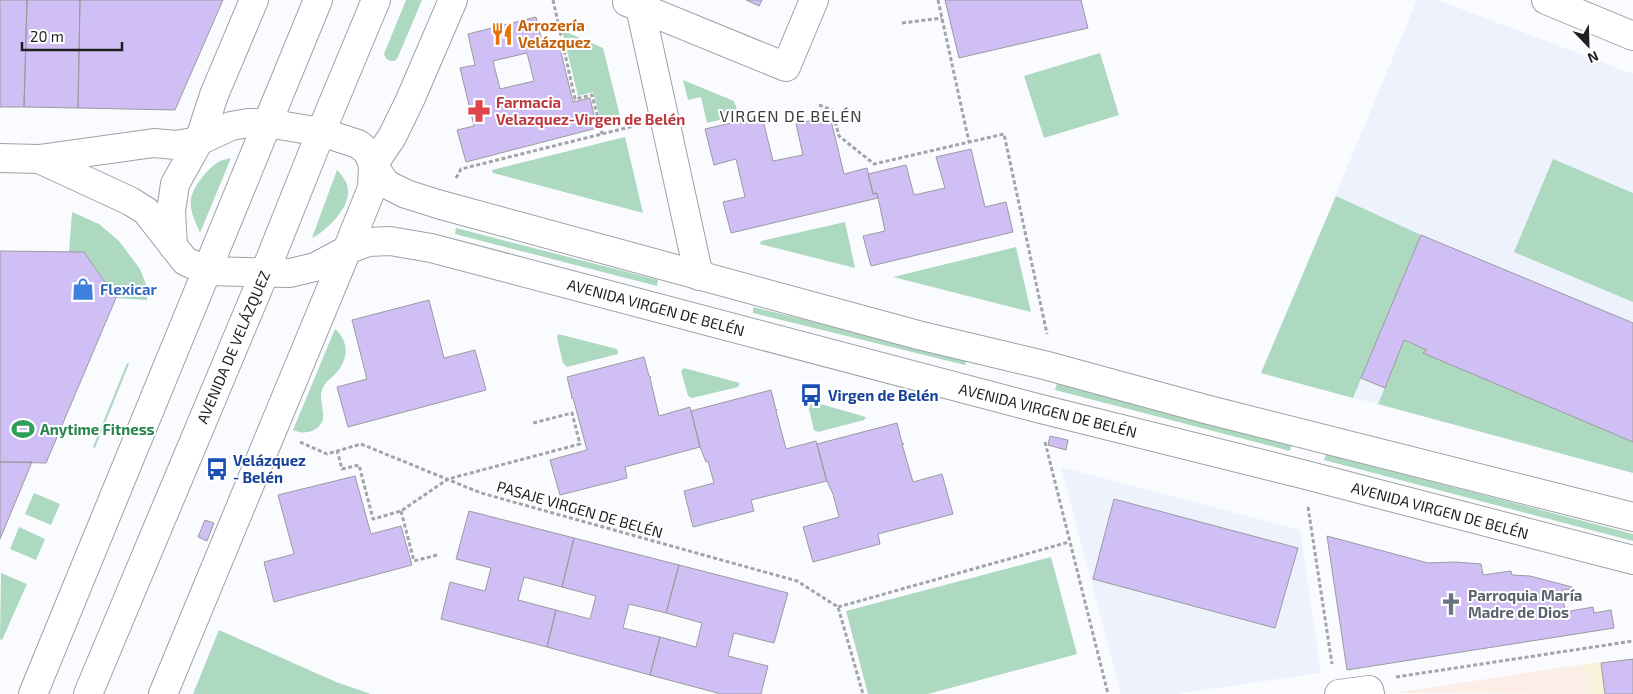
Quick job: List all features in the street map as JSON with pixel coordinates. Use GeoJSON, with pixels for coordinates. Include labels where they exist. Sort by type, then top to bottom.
{"type":"FeatureCollection","features":[{"type":"Feature","properties":{"kind":"street"},"geometry":{"type":"LineString","coordinates":[[173,246],[171,211],[174,184],[199,141],[214,95],[254,0]]}},
{"type":"Feature","properties":{"kind":"street"},"geometry":{"type":"LineString","coordinates":[[33,694],[318,0]]}},
{"type":"Feature","properties":{"kind":"street","name":"AVENIDA DE VELÁZQUEZ"},"geometry":{"type":"LineString","coordinates":[[88,694],[265,272],[376,0]]}},
{"type":"Feature","properties":{"kind":"street"},"geometry":{"type":"LineString","coordinates":[[163,694],[274,430],[372,188],[373,165],[392,136],[410,100],[452,0]]}},
{"type":"Feature","properties":{"kind":"street"},"geometry":{"type":"LineString","coordinates":[[632,4],[786,67],[814,0]]}},
{"type":"Feature","properties":{"kind":"street"},"geometry":{"type":"LineString","coordinates":[[1546,0],[1633,36]]}},
{"type":"Feature","properties":{"kind":"street"},"geometry":{"type":"LineString","coordinates":[[632,4],[663,119],[699,276]]}},
{"type":"Feature","properties":{"kind":"street"},"geometry":{"type":"LineString","coordinates":[[0,158],[39,159],[154,143],[176,145],[199,141],[231,126],[248,123],[267,123],[321,132],[358,144],[368,152],[373,165],[386,184],[406,194],[441,205],[918,335],[1044,365],[1209,410],[1633,517]]}},
{"type":"Feature","properties":{"kind":"street"},"geometry":{"type":"LineString","coordinates":[[39,159],[130,201],[146,211],[185,261],[207,271]]}},
{"type":"Feature","properties":{"kind":"street","name":"AVENIDA VIRGEN DE BELÉN"},"geometry":{"type":"LineString","coordinates":[[207,271],[290,273],[315,267],[347,250],[368,242],[390,241],[431,248],[1037,408],[1302,474],[1633,560]]}},
{"type":"Feature","properties":{"kind":"street"},"geometry":{"type":"LineString","coordinates":[[1340,694],[1369,692]]}},
{"type":"Feature","properties":{"kind":"path"},"geometry":{"type":"LineString","coordinates":[[553,0],[575,99],[592,95],[602,134]]}},
{"type":"Feature","properties":{"kind":"path"},"geometry":{"type":"LineString","coordinates":[[938,0],[969,142]]}},
{"type":"Feature","properties":{"kind":"path"},"geometry":{"type":"LineString","coordinates":[[902,23],[942,18]]}},
{"type":"Feature","properties":{"kind":"path"},"geometry":{"type":"LineString","coordinates":[[819,105],[832,110],[839,136],[874,164],[1004,134],[1047,332],[1044,365]]}},
{"type":"Feature","properties":{"kind":"path"},"geometry":{"type":"LineString","coordinates":[[441,205],[461,169],[663,119]]}},
{"type":"Feature","properties":{"kind":"path"},"geometry":{"type":"LineString","coordinates":[[1037,408],[1108,694]]}},
{"type":"Feature","properties":{"kind":"path"},"geometry":{"type":"LineString","coordinates":[[274,430],[327,454],[337,450],[342,469],[359,465],[374,519],[401,511],[448,479],[580,444],[572,413],[533,422]]}},
{"type":"Feature","properties":{"kind":"path","name":"PASAJE VIRGEN DE BELÉN"},"geometry":{"type":"LineString","coordinates":[[337,450],[361,444],[481,493],[797,582],[838,607]]}},
{"type":"Feature","properties":{"kind":"path"},"geometry":{"type":"LineString","coordinates":[[1302,474],[1332,665]]}},
{"type":"Feature","properties":{"kind":"path"},"geometry":{"type":"LineString","coordinates":[[401,511],[414,561],[437,555]]}},
{"type":"Feature","properties":{"kind":"path"},"geometry":{"type":"LineString","coordinates":[[863,694],[838,607],[1069,542]]}},
{"type":"Feature","properties":{"kind":"path"},"geometry":{"type":"LineString","coordinates":[[1369,692],[1384,679],[1633,641]]}},
{"type":"Feature","properties":{"kind":"shaded area"},"geometry":{"type":"Polygon","coordinates":[[[1417,0],[1437,0],[1633,74],[1633,473],[1261,373],[1417,0]]]}},
{"type":"Feature","properties":{"kind":"shaded area"},"geometry":{"type":"Polygon","coordinates":[[[1061,467],[1300,530],[1321,673],[1175,694],[1121,694],[1061,467]]]}},
{"type":"Feature","properties":{"kind":"shaded area"},"geometry":{"type":"Polygon","coordinates":[[[1633,659],[1633,694],[1589,694],[1585,664],[1633,659]]]}},
{"type":"Feature","properties":{"kind":"shaded area"},"geometry":{"type":"Polygon","coordinates":[[[1585,664],[1589,694],[1394,693],[1585,664]]]}},
{"type":"Feature","properties":{"kind":"green space"},"geometry":{"type":"Polygon","coordinates":[[[406,0],[422,0],[398,57],[395,61],[389,60],[384,54],[406,0]]]}},
{"type":"Feature","properties":{"kind":"green space"},"geometry":{"type":"Polygon","coordinates":[[[562,30],[603,48],[620,116],[601,122],[593,92],[578,96],[562,30]]]}},
{"type":"Feature","properties":{"kind":"green space"},"geometry":{"type":"Polygon","coordinates":[[[1100,53],[1119,115],[1044,138],[1024,76],[1100,53]]]}},
{"type":"Feature","properties":{"kind":"green space"},"geometry":{"type":"Polygon","coordinates":[[[683,80],[734,101],[739,115],[707,123],[701,97],[688,100],[683,80]]]}},
{"type":"Feature","properties":{"kind":"green space"},"geometry":{"type":"Polygon","coordinates":[[[625,137],[643,213],[493,173],[492,170],[625,137]]]}},
{"type":"Feature","properties":{"kind":"green space"},"geometry":{"type":"Polygon","coordinates":[[[231,158],[200,233],[191,208],[192,194],[198,183],[211,168],[220,161],[231,158]]]}},
{"type":"Feature","properties":{"kind":"green space"},"geometry":{"type":"Polygon","coordinates":[[[1553,159],[1633,193],[1633,302],[1514,252],[1553,159]]]}},
{"type":"Feature","properties":{"kind":"green space"},"geometry":{"type":"Polygon","coordinates":[[[337,170],[348,187],[348,197],[336,218],[318,235],[312,238],[337,170]]]}},
{"type":"Feature","properties":{"kind":"green space"},"geometry":{"type":"Polygon","coordinates":[[[1336,196],[1421,235],[1353,398],[1261,373],[1336,196]]]}},
{"type":"Feature","properties":{"kind":"green space"},"geometry":{"type":"Polygon","coordinates":[[[72,212],[99,224],[119,241],[140,269],[147,287],[147,300],[116,298],[84,252],[69,253],[72,212]]]}},
{"type":"Feature","properties":{"kind":"green space"},"geometry":{"type":"Polygon","coordinates":[[[845,222],[855,268],[760,244],[761,241],[845,222]]]}},
{"type":"Feature","properties":{"kind":"green space"},"geometry":{"type":"Polygon","coordinates":[[[456,228],[658,280],[657,286],[455,234],[456,228]]]}},
{"type":"Feature","properties":{"kind":"green space"},"geometry":{"type":"Polygon","coordinates":[[[1016,247],[1031,312],[893,277],[1016,247]]]}},
{"type":"Feature","properties":{"kind":"green space"},"geometry":{"type":"Polygon","coordinates":[[[753,307],[967,359],[965,365],[753,313],[753,307]]]}},
{"type":"Feature","properties":{"kind":"green space"},"geometry":{"type":"Polygon","coordinates":[[[335,329],[343,339],[346,350],[340,368],[326,382],[322,390],[322,422],[312,431],[295,431],[293,430],[335,329]]]}},
{"type":"Feature","properties":{"kind":"green space"},"geometry":{"type":"Polygon","coordinates":[[[558,334],[617,349],[618,354],[567,367],[563,363],[557,338],[558,334]]]}},
{"type":"Feature","properties":{"kind":"green space"},"geometry":{"type":"Polygon","coordinates":[[[1404,340],[1427,350],[1424,353],[1633,442],[1633,473],[1378,404],[1404,340]]]}},
{"type":"Feature","properties":{"kind":"green space"},"geometry":{"type":"Polygon","coordinates":[[[127,363],[129,364],[95,448],[93,447],[127,363]]]}},
{"type":"Feature","properties":{"kind":"green space"},"geometry":{"type":"Polygon","coordinates":[[[684,368],[740,383],[738,387],[692,398],[688,396],[681,371],[684,368]]]}},
{"type":"Feature","properties":{"kind":"green space"},"geometry":{"type":"Polygon","coordinates":[[[1057,383],[1292,444],[1290,451],[1055,390],[1057,383]]]}},
{"type":"Feature","properties":{"kind":"green space"},"geometry":{"type":"Polygon","coordinates":[[[810,401],[866,417],[864,420],[818,432],[814,430],[808,405],[810,401]]]}},
{"type":"Feature","properties":{"kind":"green space"},"geometry":{"type":"Polygon","coordinates":[[[1326,454],[1633,534],[1633,541],[1324,460],[1326,454]]]}},
{"type":"Feature","properties":{"kind":"green space"},"geometry":{"type":"Polygon","coordinates":[[[34,493],[60,504],[51,525],[25,514],[34,493]]]}},
{"type":"Feature","properties":{"kind":"green space"},"geometry":{"type":"Polygon","coordinates":[[[19,527],[45,539],[36,560],[10,549],[19,527]]]}},
{"type":"Feature","properties":{"kind":"green space"},"geometry":{"type":"Polygon","coordinates":[[[1051,557],[1077,654],[928,694],[868,694],[846,611],[1051,557]]]}},
{"type":"Feature","properties":{"kind":"green space"},"geometry":{"type":"Polygon","coordinates":[[[1,573],[27,584],[2,640],[0,639],[1,573]]]}},
{"type":"Feature","properties":{"kind":"green space"},"geometry":{"type":"Polygon","coordinates":[[[219,630],[336,682],[371,694],[193,694],[219,630]]]}},
{"type":"Feature","properties":{"kind":"building"},"geometry":{"type":"Polygon","coordinates":[[[0,0],[27,0],[24,107],[0,107],[0,0]]]}},
{"type":"Feature","properties":{"kind":"building"},"geometry":{"type":"Polygon","coordinates":[[[27,0],[80,0],[78,108],[24,107],[27,0]]]}},
{"type":"Feature","properties":{"kind":"building"},"geometry":{"type":"Polygon","coordinates":[[[80,0],[223,0],[175,110],[78,108],[80,0]]]}},
{"type":"Feature","properties":{"kind":"building"},"geometry":{"type":"Polygon","coordinates":[[[746,0],[762,0],[759,6],[746,0]]]}},
{"type":"Feature","properties":{"kind":"building"},"geometry":{"type":"Polygon","coordinates":[[[945,0],[1081,0],[1088,28],[959,58],[945,0]]]}},
{"type":"Feature","properties":{"kind":"building"},"geometry":{"type":"Polygon","coordinates":[[[536,17],[544,49],[559,44],[573,102],[590,98],[597,128],[466,162],[457,130],[474,126],[460,68],[475,65],[468,34],[536,17]],[[527,53],[493,61],[500,89],[534,81],[527,53]]]}},
{"type":"Feature","properties":{"kind":"building"},"geometry":{"type":"Polygon","coordinates":[[[762,116],[773,161],[803,155],[796,124],[830,116],[844,174],[867,168],[873,194],[877,193],[878,198],[731,233],[723,202],[745,197],[736,159],[714,165],[705,129],[762,116]]]}},
{"type":"Feature","properties":{"kind":"building"},"geometry":{"type":"Polygon","coordinates":[[[971,149],[985,207],[1006,202],[1013,232],[871,266],[863,236],[885,231],[877,193],[873,194],[868,174],[906,165],[914,195],[945,188],[936,157],[971,149]]]}},
{"type":"Feature","properties":{"kind":"building"},"geometry":{"type":"Polygon","coordinates":[[[1421,235],[1633,323],[1633,442],[1423,353],[1427,350],[1404,340],[1385,388],[1361,378],[1421,235]]]}},
{"type":"Feature","properties":{"kind":"building"},"geometry":{"type":"Polygon","coordinates":[[[0,251],[84,252],[116,298],[46,463],[0,462],[0,251]]]}},
{"type":"Feature","properties":{"kind":"building"},"geometry":{"type":"Polygon","coordinates":[[[429,300],[444,358],[475,350],[486,390],[348,427],[337,387],[367,379],[352,320],[429,300]]]}},
{"type":"Feature","properties":{"kind":"building"},"geometry":{"type":"Polygon","coordinates":[[[644,357],[649,376],[651,377],[659,416],[690,407],[700,447],[625,467],[627,478],[560,495],[550,460],[587,450],[573,398],[571,398],[567,377],[644,357]]]}},
{"type":"Feature","properties":{"kind":"building"},"geometry":{"type":"Polygon","coordinates":[[[771,390],[786,449],[816,441],[827,481],[751,500],[754,511],[693,527],[684,491],[714,483],[708,461],[706,462],[700,447],[691,411],[771,390]]]}},
{"type":"Feature","properties":{"kind":"building"},"geometry":{"type":"Polygon","coordinates":[[[897,423],[913,482],[942,474],[953,514],[878,534],[880,544],[813,562],[803,527],[839,517],[817,444],[897,423]]]}},
{"type":"Feature","properties":{"kind":"building"},"geometry":{"type":"Polygon","coordinates":[[[1050,436],[1068,440],[1066,450],[1048,445],[1050,436]]]}},
{"type":"Feature","properties":{"kind":"building"},"geometry":{"type":"Polygon","coordinates":[[[0,462],[32,462],[0,539],[0,462]]]}},
{"type":"Feature","properties":{"kind":"building"},"geometry":{"type":"Polygon","coordinates":[[[355,476],[371,534],[401,526],[412,565],[274,602],[264,562],[294,554],[278,495],[355,476]]]}},
{"type":"Feature","properties":{"kind":"building"},"geometry":{"type":"Polygon","coordinates":[[[1114,499],[1298,548],[1275,628],[1093,579],[1114,499]]]}},
{"type":"Feature","properties":{"kind":"building"},"geometry":{"type":"Polygon","coordinates":[[[469,511],[574,538],[562,587],[524,577],[518,600],[556,610],[547,647],[441,619],[450,582],[485,591],[491,568],[456,559],[469,511]]]}},
{"type":"Feature","properties":{"kind":"building"},"geometry":{"type":"Polygon","coordinates":[[[205,520],[214,523],[207,541],[198,537],[205,520]]]}},
{"type":"Feature","properties":{"kind":"building","name":"Parroquia María Madre de Dios"},"geometry":{"type":"Polygon","coordinates":[[[1327,536],[1428,563],[1455,562],[1481,564],[1483,575],[1511,571],[1512,575],[1530,576],[1572,587],[1573,589],[1562,590],[1565,612],[1593,607],[1594,613],[1611,610],[1614,628],[1347,670],[1327,536]]]}},
{"type":"Feature","properties":{"kind":"building"},"geometry":{"type":"Polygon","coordinates":[[[574,538],[679,565],[666,613],[629,604],[623,628],[660,637],[650,675],[547,647],[556,610],[590,619],[596,596],[562,587],[574,538]]]}},
{"type":"Feature","properties":{"kind":"building"},"geometry":{"type":"Polygon","coordinates":[[[679,565],[788,593],[774,643],[734,633],[728,656],[768,666],[761,694],[721,694],[650,675],[660,637],[696,647],[702,623],[666,613],[679,565]]]}},
{"type":"Feature","properties":{"kind":"building"},"geometry":{"type":"Polygon","coordinates":[[[1633,659],[1633,694],[1605,694],[1601,663],[1633,659]]]}},
{"type":"Feature","properties":{"kind":"place","name":"Arrozería Velázquez"},"geometry":{"type":"Point","coordinates":[502,34]}},
{"type":"Feature","properties":{"kind":"place","name":"Farmacia Velazquez-Virgen de Belén"},"geometry":{"type":"Point","coordinates":[479,111]}},
{"type":"Feature","properties":{"kind":"place","name":"Flexicar"},"geometry":{"type":"Point","coordinates":[83,289]}},
{"type":"Feature","properties":{"kind":"place","name":"Virgen de Belén"},"geometry":{"type":"Point","coordinates":[811,395]}},
{"type":"Feature","properties":{"kind":"place","name":"Anytime Fitness"},"geometry":{"type":"Point","coordinates":[23,429]}},
{"type":"Feature","properties":{"kind":"place","name":"Velázquez - Belén"},"geometry":{"type":"Point","coordinates":[217,469]}},
{"type":"Feature","properties":{"kind":"place","name":"Parroquia María Madre de Dios"},"geometry":{"type":"Point","coordinates":[1451,604]}},
{"type":"Feature","properties":{"kind":"district","name":"VIRGEN DE BELÉN"},"geometry":{"type":"Point","coordinates":[791,115]}}]}
